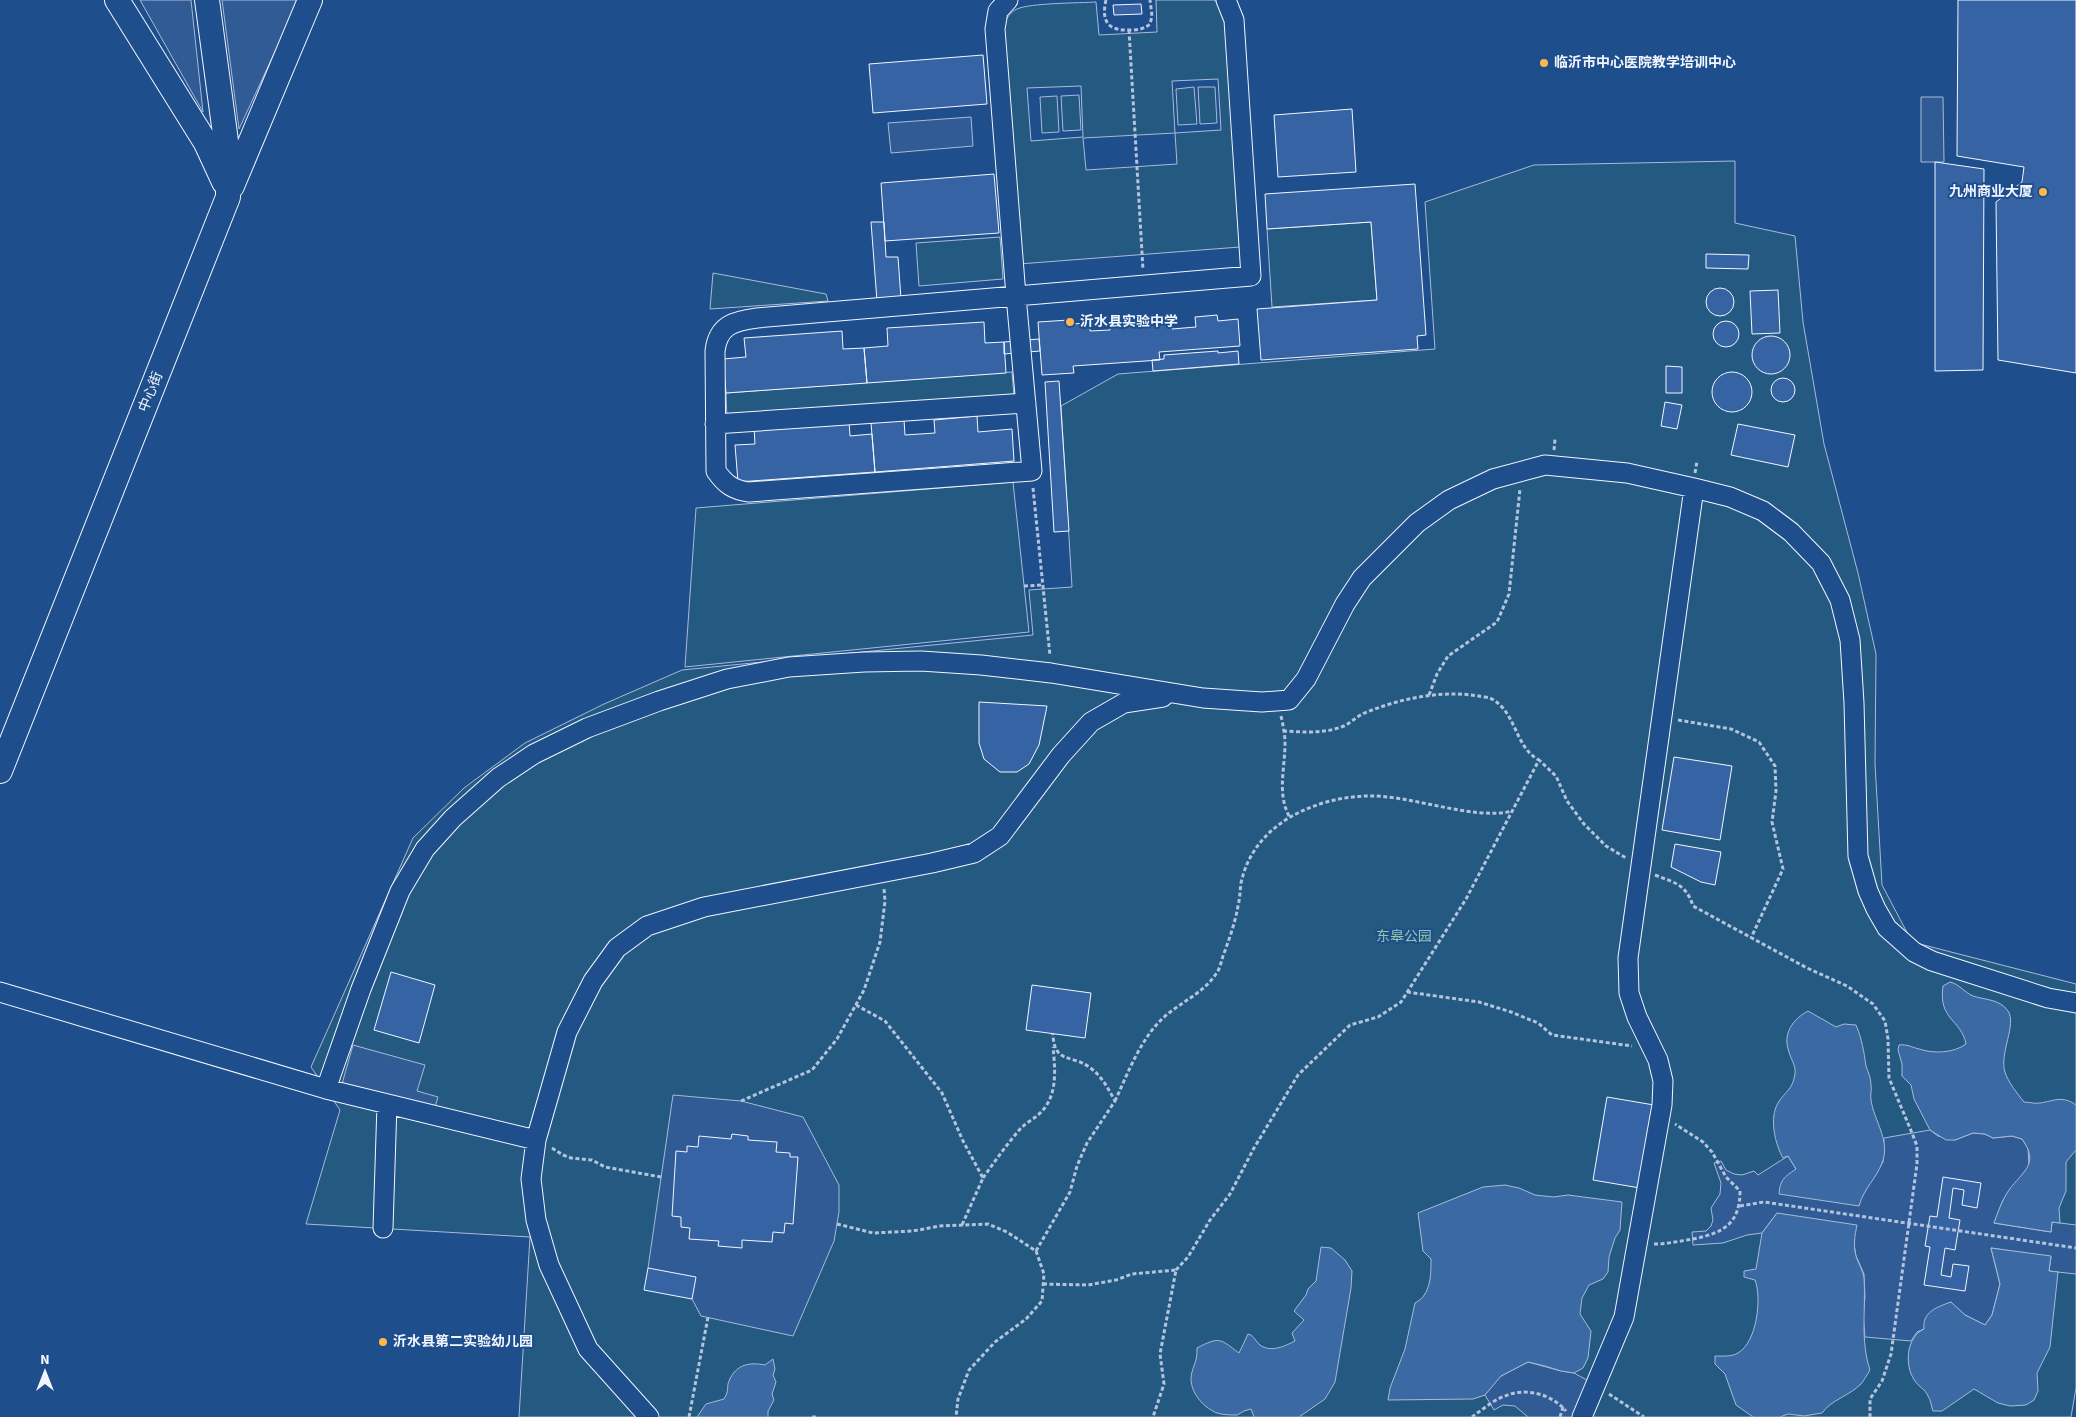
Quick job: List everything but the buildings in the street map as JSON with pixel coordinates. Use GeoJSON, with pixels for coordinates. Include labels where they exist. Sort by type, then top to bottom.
{"type":"FeatureCollection","features":[{"type":"Feature","properties":{"kind":"main road"},"geometry":{"type":"LineString","coordinates":[[118,0],[206,143],[223,180],[228,197]]}},
{"type":"Feature","properties":{"kind":"main road","name":"中心街"},"geometry":{"type":"LineString","coordinates":[[0,771],[228,197],[228,156],[207,0]]}},
{"type":"Feature","properties":{"kind":"main road"},"geometry":{"type":"LineString","coordinates":[[228,197],[310,0]]}},
{"type":"Feature","properties":{"kind":"street"},"geometry":{"type":"LineString","coordinates":[[1008,0],[998,11],[995,29],[1016,296],[1032,470],[749,492],[737,490],[729,486],[716,470],[716,342],[724,328],[733,323],[757,318],[1016,296],[1144,285],[1251,276],[1234,20],[1226,0]]}},
{"type":"Feature","properties":{"kind":"street"},"geometry":{"type":"LineString","coordinates":[[715,424],[1026,403]]}},
{"type":"Feature","properties":{"kind":"street"},"geometry":{"type":"LineString","coordinates":[[326,1089],[361,989],[400,891],[425,849],[453,818],[498,778],[534,754],[587,728],[659,701],[727,679],[789,668],[864,662],[982,665],[1051,673],[1184,694],[1262,702],[1289,700],[1306,679],[1344,604],[1362,578],[1417,524],[1449,500],[1493,479],[1545,465],[1627,473],[1730,497],[1763,511],[1791,532],[1821,563],[1840,600],[1850,640],[1854,703],[1858,856],[1868,891],[1887,928],[1914,952],[1932,961],[2048,998],[2076,1003]]}},
{"type":"Feature","properties":{"kind":"street"},"geometry":{"type":"LineString","coordinates":[[1582,1417],[1624,1317],[1660,1118],[1663,1081],[1658,1060],[1637,1018],[1629,993],[1628,958],[1694,488]]}},
{"type":"Feature","properties":{"kind":"street"},"geometry":{"type":"LineString","coordinates":[[649,1417],[588,1349],[549,1265],[536,1220],[530,1179],[536,1140],[567,1032],[593,981],[617,948],[647,926],[704,907],[883,873],[974,853],[1000,836],[1061,755],[1091,722],[1124,703],[1184,694]]}},
{"type":"Feature","properties":{"kind":"street"},"geometry":{"type":"LineString","coordinates":[[0,992],[326,1089],[536,1140]]}},
{"type":"Feature","properties":{"kind":"street"},"geometry":{"type":"LineString","coordinates":[[383,1228],[388,1104]]}},
{"type":"Feature","properties":{"kind":"path"},"geometry":{"type":"LineString","coordinates":[[1106,0],[1106,18],[1109,27],[1118,31],[1140,29],[1150,24],[1152,16],[1150,0]]}},
{"type":"Feature","properties":{"kind":"path"},"geometry":{"type":"LineString","coordinates":[[1129,30],[1144,285]]}},
{"type":"Feature","properties":{"kind":"path"},"geometry":{"type":"LineString","coordinates":[[1032,470],[1051,673]]}},
{"type":"Feature","properties":{"kind":"path"},"geometry":{"type":"LineString","coordinates":[[1429,695],[1437,674],[1448,656],[1497,622],[1509,594],[1522,471]]}},
{"type":"Feature","properties":{"kind":"path"},"geometry":{"type":"LineString","coordinates":[[1024,586],[1042,585]]}},
{"type":"Feature","properties":{"kind":"path"},"geometry":{"type":"LineString","coordinates":[[1283,732],[1316,733],[1344,726],[1365,712],[1429,695],[1461,693],[1491,698],[1506,712],[1522,746],[1556,776],[1567,801],[1584,824],[1606,846],[1641,868],[1681,886],[1689,894],[1693,906],[1807,968],[1848,986],[1873,1004],[1886,1021],[1889,1078],[1916,1146],[1917,1164],[1891,1354],[1882,1382],[1870,1399],[1870,1417]]}},
{"type":"Feature","properties":{"kind":"path"},"geometry":{"type":"LineString","coordinates":[[1277,701],[1285,742],[1282,786],[1283,805],[1289,816]]}},
{"type":"Feature","properties":{"kind":"path"},"geometry":{"type":"LineString","coordinates":[[1662,718],[1731,729],[1759,742],[1775,766],[1776,791],[1772,822],[1784,869],[1751,938]]}},
{"type":"Feature","properties":{"kind":"path"},"geometry":{"type":"LineString","coordinates":[[1153,1417],[1164,1384],[1160,1354],[1176,1270],[1188,1256],[1210,1220],[1230,1194],[1254,1148],[1298,1075],[1350,1026],[1378,1018],[1401,1002],[1466,899],[1539,760]]}},
{"type":"Feature","properties":{"kind":"path"},"geometry":{"type":"LineString","coordinates":[[1036,1251],[1070,1192],[1087,1143],[1115,1101],[1142,1047],[1158,1023],[1173,1008],[1201,992],[1217,972],[1230,938],[1238,906],[1241,882],[1250,860],[1266,837],[1289,816],[1321,803],[1363,796],[1394,797],[1482,813],[1500,814],[1513,811]]}},
{"type":"Feature","properties":{"kind":"path"},"geometry":{"type":"LineString","coordinates":[[741,1101],[812,1070],[837,1038],[864,990],[880,942],[886,901],[883,873]]}},
{"type":"Feature","properties":{"kind":"path"},"geometry":{"type":"LineString","coordinates":[[1407,992],[1479,1002],[1538,1023],[1552,1034],[1652,1049]]}},
{"type":"Feature","properties":{"kind":"path"},"geometry":{"type":"LineString","coordinates":[[856,1005],[885,1021],[942,1094],[963,1141],[983,1178]]}},
{"type":"Feature","properties":{"kind":"path"},"geometry":{"type":"LineString","coordinates":[[962,1225],[983,1178],[997,1157],[1022,1127],[1043,1110],[1051,1096],[1056,1073],[1053,1034]]}},
{"type":"Feature","properties":{"kind":"path"},"geometry":{"type":"LineString","coordinates":[[1053,1046],[1059,1054],[1090,1067],[1105,1082],[1115,1101]]}},
{"type":"Feature","properties":{"kind":"path"},"geometry":{"type":"LineString","coordinates":[[1638,1243],[1677,1243],[1710,1236],[1722,1231],[1733,1221],[1740,1206],[1740,1191],[1726,1177],[1712,1152],[1703,1142],[1679,1125],[1660,1118]]}},
{"type":"Feature","properties":{"kind":"path"},"geometry":{"type":"LineString","coordinates":[[536,1140],[571,1158],[592,1160],[605,1167],[661,1177]]}},
{"type":"Feature","properties":{"kind":"path"},"geometry":{"type":"LineString","coordinates":[[1740,1206],[1764,1202],[2076,1248]]}},
{"type":"Feature","properties":{"kind":"path"},"geometry":{"type":"LineString","coordinates":[[837,1224],[873,1234],[988,1224],[1007,1232],[1036,1251],[1044,1274],[1042,1301],[1026,1319],[995,1342],[969,1370],[958,1399],[956,1417]]}},
{"type":"Feature","properties":{"kind":"path"},"geometry":{"type":"LineString","coordinates":[[1043,1284],[1088,1285],[1116,1280],[1132,1274],[1176,1270]]}},
{"type":"Feature","properties":{"kind":"path"},"geometry":{"type":"LineString","coordinates":[[689,1417],[708,1317]]}},
{"type":"Feature","properties":{"kind":"path"},"geometry":{"type":"LineString","coordinates":[[1596,1385],[1644,1417]]}},
{"type":"Feature","properties":{"kind":"path"},"geometry":{"type":"LineString","coordinates":[[1472,1417],[1505,1395],[1520,1392],[1549,1397],[1563,1407],[1572,1417]]}},
{"type":"Feature","properties":{"kind":"path"},"geometry":{"type":"LineString","coordinates":[[1560,1417],[1563,1407]]}},
{"type":"Feature","properties":{"kind":"path"},"geometry":{"type":"LineString","coordinates":[[812,1417],[818,1417]]}},
{"type":"Feature","properties":{"kind":"green space"},"geometry":{"type":"Polygon","coordinates":[[[1156,0],[1214,0],[1219,4],[1225,15],[1240,247],[1019,264],[1004,24],[1006,20],[1012,12],[1023,7],[1043,4],[1096,2],[1099,35],[1157,32],[1156,0]],[[1218,79],[1172,81],[1175,133],[1221,130],[1218,79]],[[1081,86],[1027,88],[1031,141],[1083,137],[1081,86]],[[1175,133],[1083,138],[1086,170],[1177,164],[1175,133]]]}},
{"type":"Feature","properties":{"kind":"green space"},"geometry":{"type":"Polygon","coordinates":[[[1194,87],[1197,124],[1178,125],[1176,89],[1194,87]]]}},
{"type":"Feature","properties":{"kind":"green space"},"geometry":{"type":"Polygon","coordinates":[[[1198,87],[1215,87],[1217,123],[1200,124],[1198,87]]]}},
{"type":"Feature","properties":{"kind":"green space"},"geometry":{"type":"Polygon","coordinates":[[[1079,95],[1081,130],[1063,131],[1061,96],[1079,95]]]}},
{"type":"Feature","properties":{"kind":"green space"},"geometry":{"type":"Polygon","coordinates":[[[1057,96],[1059,132],[1042,133],[1040,97],[1057,96]]]}},
{"type":"Feature","properties":{"kind":"green space","name":"东皋公园"},"geometry":{"type":"Polygon","coordinates":[[[1735,161],[1735,223],[1795,236],[1803,322],[1824,444],[1858,573],[1876,654],[1875,764],[1882,885],[1912,942],[2076,984],[2076,1388],[2071,1417],[519,1417],[530,1237],[306,1224],[340,1110],[311,1067],[413,838],[464,788],[525,743],[604,704],[682,670],[1033,635],[1029,590],[1072,587],[1061,406],[1118,374],[1435,349],[1425,202],[1534,165],[1735,161]]]}},
{"type":"Feature","properties":{"kind":"green space"},"geometry":{"type":"Polygon","coordinates":[[[1371,222],[1377,300],[1272,307],[1267,229],[1371,222]]]}},
{"type":"Feature","properties":{"kind":"green space"},"geometry":{"type":"Polygon","coordinates":[[[1000,237],[1003,279],[919,286],[916,243],[1000,237]]]}},
{"type":"Feature","properties":{"kind":"green space"},"geometry":{"type":"Polygon","coordinates":[[[713,273],[826,294],[828,301],[710,309],[713,273]]]}},
{"type":"Feature","properties":{"kind":"green space"},"geometry":{"type":"Polygon","coordinates":[[[1012,372],[1014,397],[727,418],[726,393],[1012,372]]]}},
{"type":"Feature","properties":{"kind":"green space"},"geometry":{"type":"Polygon","coordinates":[[[1013,482],[1029,632],[685,667],[696,508],[1013,482]]]}},
{"type":"Feature","properties":{"kind":"shaded area"},"geometry":{"type":"Polygon","coordinates":[[[140,0],[191,0],[203,112],[140,0]]]}},
{"type":"Feature","properties":{"kind":"shaded area"},"geometry":{"type":"Polygon","coordinates":[[[222,0],[299,0],[239,129],[222,0]]]}},
{"type":"Feature","properties":{"kind":"shaded area"},"geometry":{"type":"Polygon","coordinates":[[[1921,97],[1943,97],[1944,162],[1921,162],[1921,97]]]}},
{"type":"Feature","properties":{"kind":"shaded area"},"geometry":{"type":"Polygon","coordinates":[[[971,117],[973,146],[891,153],[888,123],[971,117]]]}},
{"type":"Feature","properties":{"kind":"shaded area"},"geometry":{"type":"Polygon","coordinates":[[[1950,982],[1973,996],[2001,1004],[2008,1011],[2010,1023],[2004,1057],[2005,1072],[2010,1084],[2024,1102],[2038,1103],[2062,1099],[2076,1105],[2076,1150],[2066,1162],[2066,1191],[2059,1208],[2060,1223],[2052,1222],[2051,1232],[1994,1223],[2007,1194],[2028,1167],[2030,1155],[2022,1139],[2012,1136],[1993,1138],[1985,1134],[1973,1133],[1955,1140],[1946,1140],[1930,1130],[1914,1099],[1911,1085],[1902,1076],[1899,1045],[1937,1052],[1950,1051],[1966,1044],[1960,1029],[1947,1013],[1944,1006],[1942,997],[1943,986],[1950,982]]]}},
{"type":"Feature","properties":{"kind":"shaded area"},"geometry":{"type":"Polygon","coordinates":[[[1808,1011],[1836,1027],[1844,1024],[1856,1025],[1864,1051],[1873,1108],[1883,1139],[1884,1155],[1877,1174],[1864,1194],[1859,1206],[1779,1194],[1783,1179],[1796,1169],[1788,1156],[1783,1158],[1780,1152],[1774,1131],[1775,1109],[1794,1080],[1794,1065],[1787,1045],[1788,1033],[1798,1018],[1808,1011]]]}},
{"type":"Feature","properties":{"kind":"shaded area"},"geometry":{"type":"Polygon","coordinates":[[[353,1045],[425,1065],[417,1091],[438,1097],[434,1110],[342,1084],[353,1045]]]}},
{"type":"Feature","properties":{"kind":"shaded area"},"geometry":{"type":"Polygon","coordinates":[[[673,1095],[741,1101],[803,1117],[839,1185],[839,1212],[834,1241],[793,1336],[701,1316],[692,1299],[648,1268],[673,1095]]]}},
{"type":"Feature","properties":{"kind":"shaded area"},"geometry":{"type":"Polygon","coordinates":[[[1930,1130],[1938,1136],[1955,1140],[1973,1133],[1985,1134],[1993,1138],[2012,1136],[2022,1139],[2028,1148],[2029,1166],[2003,1200],[1994,1223],[2051,1232],[2052,1222],[2076,1225],[2076,1274],[2049,1271],[2051,1257],[1991,1248],[2000,1284],[1992,1315],[1985,1325],[1965,1315],[1950,1302],[1924,1329],[1917,1332],[1911,1341],[1865,1337],[1863,1315],[1865,1297],[1864,1274],[1856,1256],[1854,1244],[1777,1213],[1762,1233],[1747,1235],[1723,1243],[1693,1245],[1692,1232],[1706,1231],[1711,1226],[1713,1220],[1711,1208],[1720,1194],[1721,1183],[1714,1163],[1721,1161],[1726,1170],[1734,1174],[1742,1175],[1754,1171],[1758,1175],[1788,1156],[1796,1169],[1862,1195],[1883,1162],[1884,1138],[1930,1130]]]}},
{"type":"Feature","properties":{"kind":"shaded area"},"geometry":{"type":"Polygon","coordinates":[[[1505,1185],[1519,1188],[1535,1195],[1553,1197],[1568,1195],[1622,1202],[1620,1230],[1615,1238],[1609,1257],[1608,1272],[1603,1279],[1589,1285],[1582,1298],[1580,1314],[1591,1331],[1588,1358],[1583,1368],[1574,1373],[1528,1362],[1501,1376],[1485,1395],[1473,1399],[1388,1400],[1390,1388],[1405,1349],[1415,1303],[1427,1290],[1430,1278],[1431,1259],[1423,1251],[1418,1213],[1483,1187],[1505,1185]]]}},
{"type":"Feature","properties":{"kind":"shaded area"},"geometry":{"type":"Polygon","coordinates":[[[1777,1213],[1857,1225],[1855,1248],[1864,1278],[1864,1336],[1870,1370],[1861,1384],[1830,1405],[1822,1413],[1804,1416],[1788,1414],[1780,1417],[1753,1417],[1736,1405],[1725,1374],[1715,1364],[1715,1356],[1729,1356],[1738,1353],[1750,1339],[1754,1330],[1758,1308],[1757,1288],[1755,1280],[1744,1277],[1744,1271],[1756,1269],[1762,1233],[1777,1213]]]}},
{"type":"Feature","properties":{"kind":"shaded area"},"geometry":{"type":"Polygon","coordinates":[[[1321,1247],[1331,1248],[1345,1260],[1352,1271],[1351,1288],[1335,1382],[1325,1399],[1299,1417],[1254,1417],[1251,1409],[1237,1415],[1222,1414],[1211,1410],[1197,1397],[1192,1385],[1191,1378],[1197,1348],[1211,1342],[1220,1341],[1239,1353],[1248,1334],[1254,1337],[1260,1345],[1273,1349],[1295,1341],[1292,1333],[1304,1320],[1294,1311],[1306,1295],[1308,1289],[1316,1281],[1321,1247]]]}},
{"type":"Feature","properties":{"kind":"shaded area"},"geometry":{"type":"Polygon","coordinates":[[[1991,1248],[2051,1256],[2049,1271],[2058,1272],[2050,1347],[2037,1373],[2038,1391],[2034,1400],[2026,1405],[2010,1406],[1998,1403],[1974,1389],[1942,1411],[1933,1411],[1927,1394],[1911,1375],[1908,1360],[1910,1345],[1913,1338],[1924,1329],[1925,1318],[1928,1314],[1936,1308],[1951,1302],[1965,1315],[1985,1325],[1992,1315],[2000,1284],[1991,1248]]]}},
{"type":"Feature","properties":{"kind":"shaded area"},"geometry":{"type":"Polygon","coordinates":[[[773,1359],[775,1369],[773,1375],[776,1382],[772,1394],[774,1400],[768,1411],[768,1417],[697,1417],[706,1404],[724,1399],[729,1381],[735,1371],[749,1364],[765,1365],[773,1359]]]}},
{"type":"Feature","properties":{"kind":"shaded area"},"geometry":{"type":"Polygon","coordinates":[[[1528,1362],[1574,1373],[1596,1385],[1582,1417],[1528,1417],[1515,1406],[1503,1405],[1494,1410],[1485,1395],[1491,1386],[1501,1376],[1528,1362]]]}},
{"type":"Feature","properties":{"kind":"place","name":"临沂市中心医院教学培训中心"},"geometry":{"type":"Point","coordinates":[1544,63]}},
{"type":"Feature","properties":{"kind":"place","name":"九州商业大厦"},"geometry":{"type":"Point","coordinates":[2043,192]}},
{"type":"Feature","properties":{"kind":"place","name":"沂水县实验中学"},"geometry":{"type":"Point","coordinates":[1070,322]}},
{"type":"Feature","properties":{"kind":"place","name":"沂水县第二实验幼儿园"},"geometry":{"type":"Point","coordinates":[383,1342]}}]}
